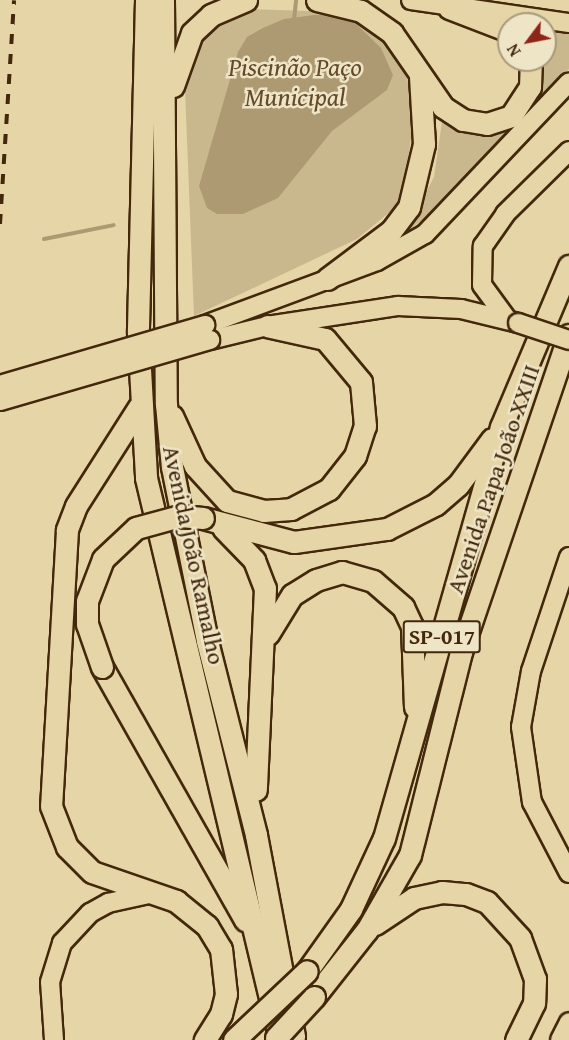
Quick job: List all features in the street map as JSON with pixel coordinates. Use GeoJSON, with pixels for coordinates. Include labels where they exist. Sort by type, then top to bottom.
{"type":"FeatureCollection","features":[{"type":"Feature","properties":{"kind":"highway","name":"Avenida João Ramalho"},"geometry":{"type":"LineString","coordinates":[[146,0],[139,407],[146,478],[280,1040]]}},
{"type":"Feature","properties":{"kind":"highway","name":"Avenida João Ramalho"},"geometry":{"type":"LineString","coordinates":[[164,0],[168,119],[166,405],[172,467],[188,550],[256,835],[280,1040]]}},
{"type":"Feature","properties":{"kind":"highway"},"geometry":{"type":"LineString","coordinates":[[168,119],[175,76],[192,33],[211,15],[246,0]]}},
{"type":"Feature","properties":{"kind":"highway"},"geometry":{"type":"LineString","coordinates":[[317,0],[378,21],[402,43],[448,112],[487,124],[511,116],[522,106],[530,87],[531,72]]}},
{"type":"Feature","properties":{"kind":"highway"},"geometry":{"type":"LineString","coordinates":[[449,8],[497,26]]}},
{"type":"Feature","properties":{"kind":"highway"},"geometry":{"type":"LineString","coordinates":[[327,279],[391,231],[412,200],[424,144],[426,110],[419,70]]}},
{"type":"Feature","properties":{"kind":"highway","name":"Avenida Papa João XXIII"},"geometry":{"type":"LineString","coordinates":[[234,1040],[308,971],[369,874],[414,736],[501,427],[569,266]]}},
{"type":"Feature","properties":{"kind":"highway"},"geometry":{"type":"LineString","coordinates":[[166,405],[195,466],[227,501],[264,511],[291,509],[329,489],[355,456],[365,426],[361,382],[326,339],[267,326]]}},
{"type":"Feature","properties":{"kind":"highway","name":"Avenida Papa João XXIII"},"geometry":{"type":"LineString","coordinates":[[280,1040],[367,930],[410,855],[461,652],[569,335]]}},
{"type":"Feature","properties":{"kind":"highway"},"geometry":{"type":"LineString","coordinates":[[139,407],[76,506],[67,530],[51,806],[60,835],[78,860],[114,883],[194,911],[221,949],[226,994],[221,1014],[205,1040]]}},
{"type":"Feature","properties":{"kind":"highway"},"geometry":{"type":"LineString","coordinates":[[258,943],[102,667],[87,624],[87,601],[103,559],[136,528],[157,519],[210,521],[294,542],[387,529],[436,504],[458,484],[501,427]]}},
{"type":"Feature","properties":{"kind":"highway"},"geometry":{"type":"LineString","coordinates":[[210,521],[245,548],[261,574],[267,603],[255,741],[256,835]]}},
{"type":"Feature","properties":{"kind":"highway"},"geometry":{"type":"LineString","coordinates":[[264,643],[292,595],[316,580],[354,573],[388,589],[412,626],[414,736]]}},
{"type":"Feature","properties":{"kind":"highway"},"geometry":{"type":"LineString","coordinates":[[367,930],[414,898],[442,892],[466,894],[487,902],[520,938],[536,979],[534,1003],[516,1040]]}},
{"type":"Feature","properties":{"kind":"main road"},"geometry":{"type":"LineString","coordinates":[[411,0],[449,8],[569,23]]}},
{"type":"Feature","properties":{"kind":"main road"},"geometry":{"type":"LineString","coordinates":[[0,401],[208,333],[327,279],[389,256],[425,234],[569,82]]}},
{"type":"Feature","properties":{"kind":"main road"},"geometry":{"type":"LineString","coordinates":[[512,321],[482,285],[483,246],[505,214],[569,151]]}},
{"type":"Feature","properties":{"kind":"main road"},"geometry":{"type":"LineString","coordinates":[[0,385],[208,333],[398,306],[461,309],[512,321],[569,340]]}},
{"type":"Feature","properties":{"kind":"main road"},"geometry":{"type":"LineString","coordinates":[[569,557],[531,670],[521,727],[532,802],[569,873]]}},
{"type":"Feature","properties":{"kind":"main road"},"geometry":{"type":"LineString","coordinates":[[54,1040],[50,982],[62,943],[90,913],[108,903],[154,896]]}},
{"type":"Feature","properties":{"kind":"main road"},"geometry":{"type":"LineString","coordinates":[[560,1040],[569,1022]]}},
{"type":"Feature","properties":{"kind":"shaded area"},"geometry":{"type":"Polygon","coordinates":[[[247,9],[342,12],[401,54],[415,110],[402,202],[357,239],[194,316],[185,89],[198,46],[218,24],[247,9]]]}},
{"type":"Feature","properties":{"kind":"shaded area"},"geometry":{"type":"Polygon","coordinates":[[[557,32],[569,33],[569,69],[426,217],[405,233],[434,177],[443,115],[516,119],[541,90],[542,72],[557,72],[557,32]]]}},
{"type":"Feature","properties":{"kind":"water","name":"Piscinão Paço Municipal"},"geometry":{"type":"Polygon","coordinates":[[[314,15],[347,15],[381,48],[393,75],[387,90],[332,131],[278,198],[243,214],[217,214],[207,208],[199,186],[238,52],[247,37],[263,28],[284,19],[314,15]]]}},
{"type":"Feature","properties":{"kind":"waterway"},"geometry":{"type":"LineString","coordinates":[[294,20],[296,0]]}},
{"type":"Feature","properties":{"kind":"waterway"},"geometry":{"type":"LineString","coordinates":[[44,239],[114,225]]}},
{"type":"Feature","properties":{"kind":"railway"},"geometry":{"type":"LineString","coordinates":[[0,224],[14,0]]}}]}
